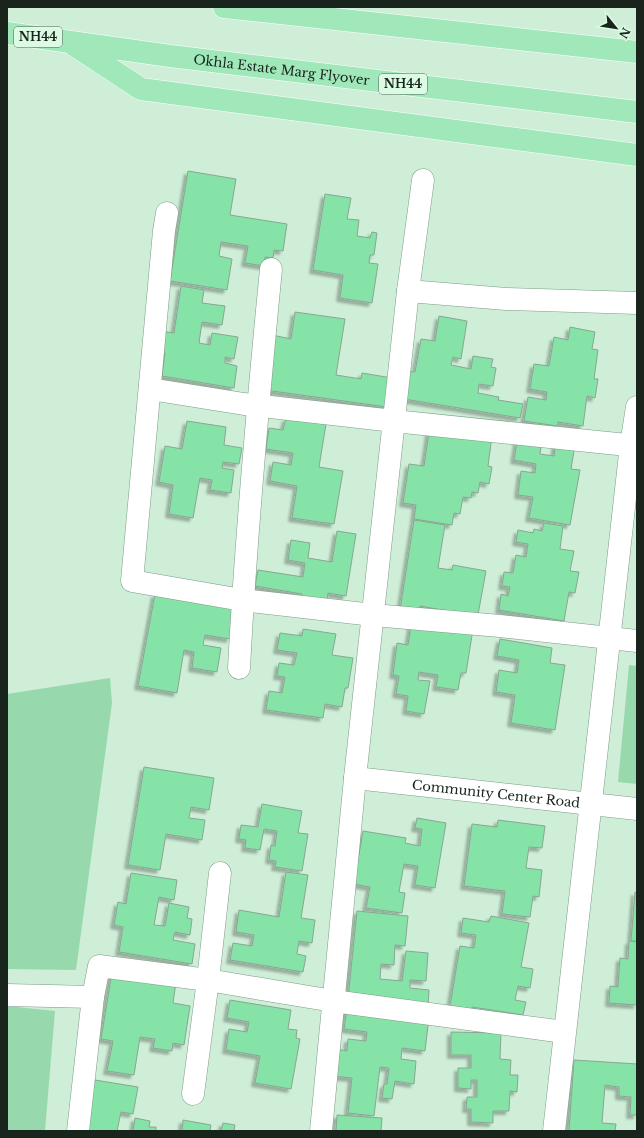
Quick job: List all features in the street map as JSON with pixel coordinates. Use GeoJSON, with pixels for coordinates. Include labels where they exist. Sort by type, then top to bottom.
{"type":"FeatureCollection","features":[{"type":"Feature","properties":{"kind":"highway"},"geometry":{"type":"LineString","coordinates":[[224,7],[637,52]]}},
{"type":"Feature","properties":{"kind":"highway","name":"NH44"},"geometry":{"type":"LineString","coordinates":[[7,33],[70,42]]}},
{"type":"Feature","properties":{"kind":"highway"},"geometry":{"type":"LineString","coordinates":[[70,42],[141,89],[637,155]]}},
{"type":"Feature","properties":{"kind":"highway","name":"Okhla Estate Marg Flyover"},"geometry":{"type":"LineString","coordinates":[[70,42],[170,56],[637,112]]}},
{"type":"Feature","properties":{"kind":"street"},"geometry":{"type":"LineString","coordinates":[[321,1131],[354,778],[408,291],[423,180]]}},
{"type":"Feature","properties":{"kind":"street"},"geometry":{"type":"LineString","coordinates":[[167,213],[164,231],[132,581],[242,600],[373,615],[500,626],[637,641]]}},
{"type":"Feature","properties":{"kind":"street"},"geometry":{"type":"LineString","coordinates":[[239,668],[242,600],[271,269]]}},
{"type":"Feature","properties":{"kind":"street"},"geometry":{"type":"LineString","coordinates":[[408,291],[506,299],[637,303]]}},
{"type":"Feature","properties":{"kind":"street"},"geometry":{"type":"LineString","coordinates":[[150,388],[258,405],[634,446]]}},
{"type":"Feature","properties":{"kind":"street"},"geometry":{"type":"LineString","coordinates":[[554,1131],[564,1032],[610,638],[634,446],[637,407]]}},
{"type":"Feature","properties":{"kind":"street","name":"Community Center Road"},"geometry":{"type":"LineString","coordinates":[[354,778],[637,809]]}},
{"type":"Feature","properties":{"kind":"street"},"geometry":{"type":"LineString","coordinates":[[193,1094],[220,873]]}},
{"type":"Feature","properties":{"kind":"street"},"geometry":{"type":"LineString","coordinates":[[78,1131],[93,996],[99,966],[208,980],[333,1000],[564,1032]]}},
{"type":"Feature","properties":{"kind":"street"},"geometry":{"type":"LineString","coordinates":[[7,995],[93,996]]}},
{"type":"Feature","properties":{"kind":"green space"},"geometry":{"type":"Polygon","coordinates":[[[629,665],[637,666],[637,784],[618,782],[629,665]]]}},
{"type":"Feature","properties":{"kind":"green space"},"geometry":{"type":"Polygon","coordinates":[[[110,678],[112,703],[76,970],[7,969],[7,694],[110,678]]]}},
{"type":"Feature","properties":{"kind":"green space"},"geometry":{"type":"Polygon","coordinates":[[[7,1007],[55,1011],[45,1131],[7,1131],[7,1007]]]}},
{"type":"Feature","properties":{"kind":"building"},"geometry":{"type":"Polygon","coordinates":[[[188,171],[236,179],[230,215],[287,224],[283,251],[274,250],[273,258],[265,257],[264,266],[245,263],[248,246],[221,242],[219,256],[232,259],[227,290],[170,281],[188,171]]]}},
{"type":"Feature","properties":{"kind":"building"},"geometry":{"type":"Polygon","coordinates":[[[325,194],[351,198],[347,219],[359,220],[357,236],[370,238],[372,232],[377,233],[374,255],[370,255],[369,263],[378,264],[372,303],[340,298],[343,275],[313,270],[325,194]]]}},
{"type":"Feature","properties":{"kind":"building"},"geometry":{"type":"Polygon","coordinates":[[[181,286],[204,290],[202,303],[225,306],[222,325],[202,322],[199,343],[210,345],[212,333],[238,337],[234,359],[225,357],[225,363],[237,366],[234,388],[162,376],[165,353],[158,352],[161,331],[174,333],[181,286]]]}},
{"type":"Feature","properties":{"kind":"building"},"geometry":{"type":"Polygon","coordinates":[[[295,312],[345,319],[336,375],[361,379],[362,373],[392,378],[387,407],[265,390],[272,335],[291,339],[295,312]]]}},
{"type":"Feature","properties":{"kind":"building"},"geometry":{"type":"Polygon","coordinates":[[[439,316],[467,321],[461,359],[453,357],[451,365],[471,369],[473,356],[493,359],[491,367],[496,368],[493,386],[479,384],[478,393],[499,397],[498,400],[523,404],[520,418],[404,399],[408,371],[415,372],[421,339],[435,341],[439,316]]]}},
{"type":"Feature","properties":{"kind":"building"},"geometry":{"type":"Polygon","coordinates":[[[570,327],[595,332],[592,349],[598,350],[594,379],[598,379],[595,398],[587,396],[583,426],[558,422],[557,426],[524,421],[528,397],[546,400],[547,392],[530,389],[534,364],[549,366],[554,337],[568,340],[570,327]]]}},
{"type":"Feature","properties":{"kind":"building"},"geometry":{"type":"Polygon","coordinates":[[[286,418],[326,424],[319,467],[343,471],[334,524],[292,518],[297,486],[270,481],[273,462],[291,465],[293,453],[266,449],[269,428],[283,430],[286,418]]]}},
{"type":"Feature","properties":{"kind":"building"},"geometry":{"type":"Polygon","coordinates":[[[187,421],[226,427],[224,445],[242,448],[239,464],[223,462],[222,468],[234,470],[231,493],[210,490],[212,480],[200,478],[193,518],[169,514],[173,485],[159,482],[165,446],[182,449],[187,421]]]}},
{"type":"Feature","properties":{"kind":"building"},"geometry":{"type":"Polygon","coordinates":[[[430,426],[492,436],[488,466],[492,467],[489,484],[480,482],[478,493],[472,492],[471,498],[463,497],[460,514],[454,513],[452,525],[414,519],[416,505],[403,503],[409,464],[424,466],[430,426]]]}},
{"type":"Feature","properties":{"kind":"building"},"geometry":{"type":"Polygon","coordinates":[[[518,436],[542,440],[540,454],[554,456],[556,442],[575,445],[571,469],[580,470],[570,525],[529,518],[533,497],[518,495],[521,471],[535,473],[536,464],[514,460],[518,436]]]}},
{"type":"Feature","properties":{"kind":"building"},"geometry":{"type":"Polygon","coordinates":[[[414,520],[445,525],[438,568],[452,570],[453,565],[486,571],[477,620],[454,612],[420,606],[419,614],[400,610],[414,520]]]}},
{"type":"Feature","properties":{"kind":"building"},"geometry":{"type":"Polygon","coordinates":[[[544,523],[563,526],[560,549],[574,551],[570,571],[579,572],[575,593],[569,592],[564,621],[499,610],[501,594],[508,596],[510,587],[502,586],[504,572],[513,573],[516,555],[526,557],[528,544],[516,542],[518,530],[533,533],[534,529],[542,531],[544,523]]]}},
{"type":"Feature","properties":{"kind":"building"},"geometry":{"type":"Polygon","coordinates":[[[337,531],[356,534],[346,596],[328,593],[327,602],[302,598],[302,594],[255,586],[258,570],[303,577],[305,563],[288,560],[291,540],[310,543],[308,558],[332,562],[337,531]]]}},
{"type":"Feature","properties":{"kind":"building"},"geometry":{"type":"Polygon","coordinates":[[[155,594],[236,603],[230,639],[205,635],[203,645],[221,648],[217,672],[192,668],[194,652],[184,650],[177,693],[138,686],[155,594]]]}},
{"type":"Feature","properties":{"kind":"building"},"geometry":{"type":"Polygon","coordinates":[[[412,620],[473,629],[466,673],[461,673],[458,690],[436,687],[438,675],[419,672],[418,680],[430,681],[424,714],[406,711],[408,696],[396,694],[399,676],[393,675],[397,643],[408,645],[412,620]]]}},
{"type":"Feature","properties":{"kind":"building"},"geometry":{"type":"Polygon","coordinates":[[[303,629],[336,634],[332,655],[353,658],[348,688],[345,688],[342,707],[325,704],[323,718],[266,710],[269,691],[282,693],[285,677],[277,676],[279,663],[294,665],[297,653],[277,650],[280,633],[302,636],[303,629]]]}},
{"type":"Feature","properties":{"kind":"building"},"geometry":{"type":"Polygon","coordinates":[[[500,639],[552,648],[550,663],[565,665],[555,730],[511,723],[515,695],[496,692],[499,670],[517,673],[519,660],[497,656],[500,639]]]}},
{"type":"Feature","properties":{"kind":"building"},"geometry":{"type":"Polygon","coordinates":[[[144,767],[214,778],[209,810],[191,807],[189,818],[205,820],[202,840],[166,834],[160,870],[128,865],[144,767]]]}},
{"type":"Feature","properties":{"kind":"building"},"geometry":{"type":"Polygon","coordinates":[[[262,804],[302,811],[298,833],[308,834],[302,871],[275,867],[276,861],[269,860],[271,845],[275,846],[277,831],[264,829],[260,850],[245,848],[246,840],[239,839],[241,825],[258,827],[262,804]]]}},
{"type":"Feature","properties":{"kind":"building"},"geometry":{"type":"Polygon","coordinates":[[[417,818],[446,823],[435,888],[415,885],[418,866],[404,864],[399,892],[405,893],[402,913],[366,908],[370,887],[354,884],[363,831],[406,838],[405,843],[420,846],[422,829],[415,828],[417,818]]]}},
{"type":"Feature","properties":{"kind":"building"},"geometry":{"type":"Polygon","coordinates":[[[498,820],[545,826],[542,848],[529,847],[526,868],[542,870],[539,897],[533,896],[530,917],[502,914],[505,891],[464,886],[472,824],[497,827],[498,820]]]}},
{"type":"Feature","properties":{"kind":"building"},"geometry":{"type":"Polygon","coordinates":[[[286,872],[308,875],[301,918],[315,920],[312,943],[299,941],[297,954],[306,956],[303,972],[230,960],[233,943],[252,946],[254,935],[236,932],[239,910],[279,917],[286,872]]]}},
{"type":"Feature","properties":{"kind":"building"},"geometry":{"type":"Polygon","coordinates":[[[131,873],[177,880],[174,900],[159,897],[154,925],[165,926],[169,903],[189,907],[187,918],[192,919],[190,935],[175,932],[173,940],[195,944],[192,964],[119,952],[123,927],[114,925],[118,902],[126,904],[131,873]]]}},
{"type":"Feature","properties":{"kind":"building"},"geometry":{"type":"Polygon","coordinates":[[[635,892],[637,893],[637,941],[631,941],[635,892]]]}},
{"type":"Feature","properties":{"kind":"building"},"geometry":{"type":"Polygon","coordinates":[[[357,911],[408,916],[405,946],[395,945],[394,965],[381,964],[380,979],[402,981],[406,951],[428,953],[426,981],[410,980],[410,988],[429,990],[428,1007],[348,999],[357,911]]]}},
{"type":"Feature","properties":{"kind":"building"},"geometry":{"type":"Polygon","coordinates":[[[491,916],[529,923],[521,967],[533,969],[530,988],[518,986],[515,1000],[526,1002],[523,1015],[472,1007],[470,1015],[449,1012],[460,946],[474,948],[476,935],[461,933],[463,918],[489,922],[491,916]]]}},
{"type":"Feature","properties":{"kind":"building"},"geometry":{"type":"Polygon","coordinates":[[[629,941],[637,942],[637,1005],[609,1003],[610,986],[618,987],[620,958],[628,959],[629,941]]]}},
{"type":"Feature","properties":{"kind":"building"},"geometry":{"type":"Polygon","coordinates":[[[112,972],[176,982],[173,1003],[190,1006],[184,1045],[173,1043],[172,1051],[153,1048],[155,1039],[140,1037],[134,1075],[107,1071],[113,1041],[101,1039],[112,972]]]}},
{"type":"Feature","properties":{"kind":"building"},"geometry":{"type":"Polygon","coordinates":[[[230,1000],[291,1010],[288,1029],[297,1030],[296,1038],[300,1039],[291,1089],[255,1083],[260,1056],[226,1050],[229,1029],[247,1032],[249,1022],[227,1018],[230,1000]]]}},
{"type":"Feature","properties":{"kind":"building"},"geometry":{"type":"Polygon","coordinates":[[[347,1008],[429,1017],[425,1051],[402,1048],[401,1059],[416,1061],[414,1084],[395,1081],[392,1099],[382,1098],[384,1084],[387,1084],[389,1068],[380,1067],[374,1116],[348,1113],[352,1078],[333,1076],[336,1049],[347,1051],[348,1039],[366,1041],[367,1032],[344,1029],[347,1008]]]}},
{"type":"Feature","properties":{"kind":"building"},"geometry":{"type":"Polygon","coordinates":[[[451,1032],[501,1033],[500,1059],[511,1060],[510,1075],[518,1075],[517,1092],[510,1091],[509,1111],[493,1111],[493,1123],[471,1122],[471,1109],[466,1109],[467,1097],[477,1097],[477,1080],[471,1080],[471,1089],[458,1088],[458,1068],[471,1068],[471,1055],[451,1055],[451,1032]]]}},
{"type":"Feature","properties":{"kind":"building"},"geometry":{"type":"Polygon","coordinates":[[[574,1060],[637,1064],[637,1115],[630,1115],[631,1097],[619,1096],[619,1087],[605,1085],[602,1123],[616,1124],[615,1131],[569,1131],[574,1060]]]}},
{"type":"Feature","properties":{"kind":"building"},"geometry":{"type":"Polygon","coordinates":[[[95,1080],[138,1087],[133,1114],[121,1112],[117,1131],[86,1131],[95,1080]]]}},
{"type":"Feature","properties":{"kind":"building"},"geometry":{"type":"Polygon","coordinates":[[[337,1115],[382,1118],[381,1131],[336,1131],[337,1115]]]}},
{"type":"Feature","properties":{"kind":"building"},"geometry":{"type":"Polygon","coordinates":[[[135,1118],[150,1121],[149,1127],[156,1127],[156,1131],[133,1131],[135,1118]]]}},
{"type":"Feature","properties":{"kind":"building"},"geometry":{"type":"Polygon","coordinates":[[[183,1120],[211,1125],[210,1131],[182,1131],[183,1120]]]}},
{"type":"Feature","properties":{"kind":"building"},"geometry":{"type":"Polygon","coordinates":[[[223,1123],[235,1125],[234,1131],[221,1131],[223,1123]]]}}]}
